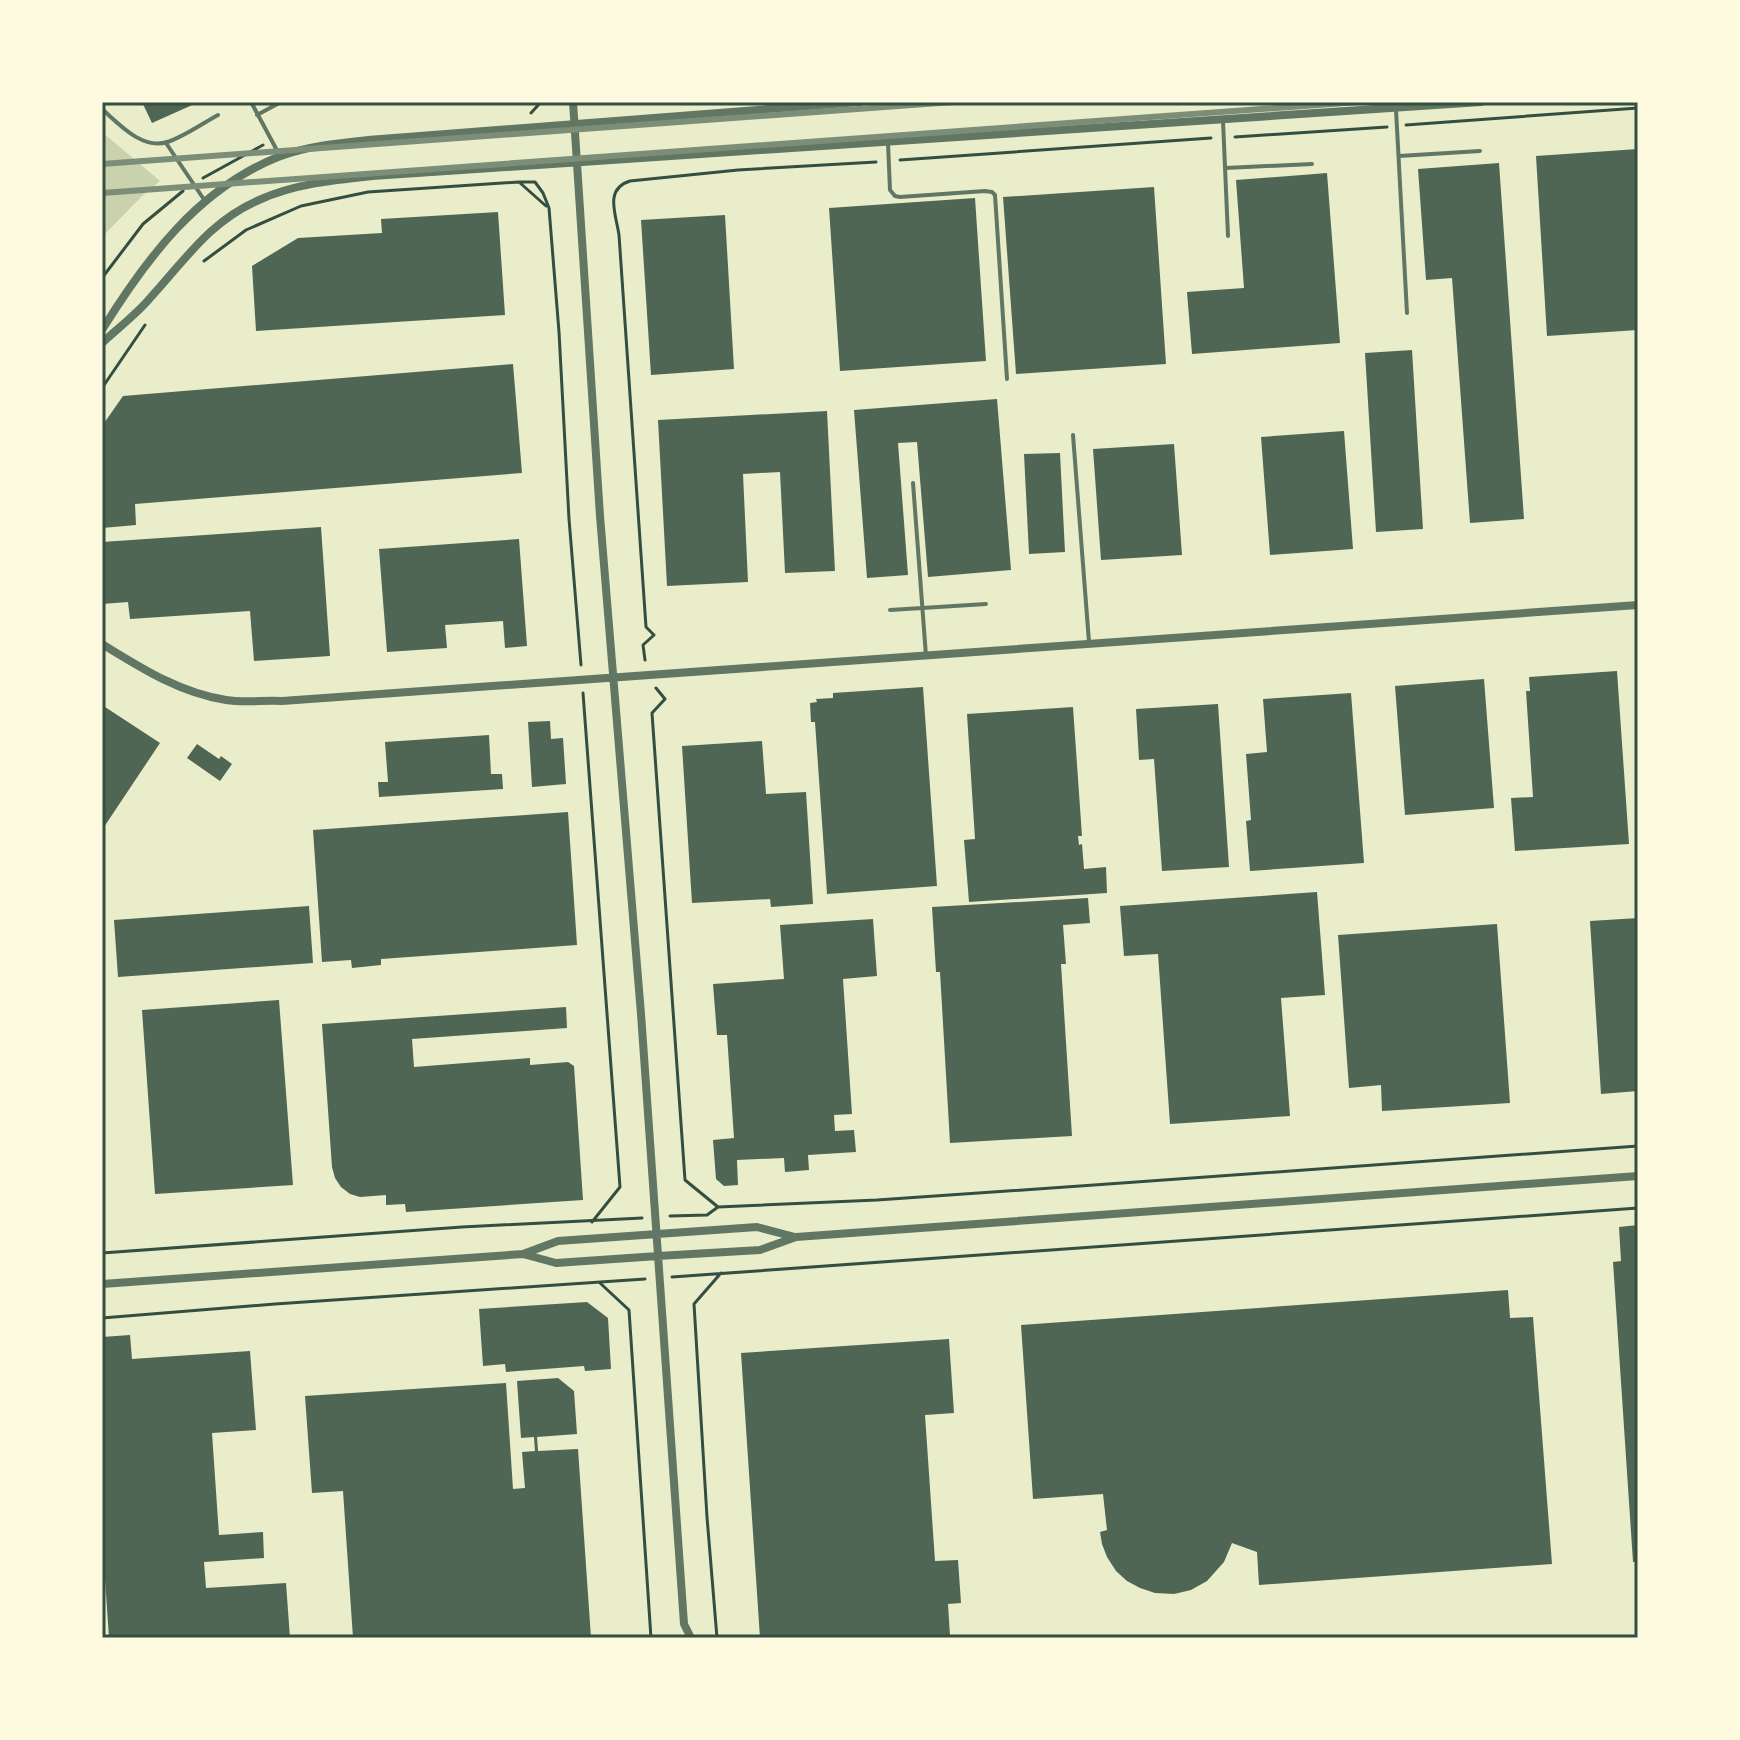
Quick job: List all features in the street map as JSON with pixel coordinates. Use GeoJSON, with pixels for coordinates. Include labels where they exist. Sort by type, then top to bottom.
{"type":"FeatureCollection","features":[{"type":"Feature","properties":{"kind":"street"},"geometry":{"type":"LineString","coordinates":[[573,102],[600,516],[656,1217],[684,1624],[680,1638]]}},
{"type":"Feature","properties":{"kind":"street"},"geometry":{"type":"LineString","coordinates":[[102,330],[131,283],[186,218],[236,179],[280,156],[330,144],[751,106],[860,102]]}},
{"type":"Feature","properties":{"kind":"street"},"geometry":{"type":"LineString","coordinates":[[102,343],[149,300],[200,240],[239,210],[284,191],[321,182],[372,176],[1481,102]]}},
{"type":"Feature","properties":{"kind":"street"},"geometry":{"type":"LineString","coordinates":[[102,644],[182,688],[227,700],[282,701],[1638,605]]}},
{"type":"Feature","properties":{"kind":"street"},"geometry":{"type":"LineString","coordinates":[[523,1254],[556,1263],[760,1250],[796,1237],[1638,1176]]}},
{"type":"Feature","properties":{"kind":"street"},"geometry":{"type":"LineString","coordinates":[[102,1284],[523,1254],[558,1241],[757,1227],[796,1237]]}},
{"type":"Feature","properties":{"kind":"street"},"geometry":{"type":"LineString","coordinates":[[684,1624],[691,1638]]}},
{"type":"Feature","properties":{"kind":"lane"},"geometry":{"type":"LineString","coordinates":[[251,102],[280,156]]}},
{"type":"Feature","properties":{"kind":"lane"},"geometry":{"type":"LineString","coordinates":[[257,115],[281,102]]}},
{"type":"Feature","properties":{"kind":"lane"},"geometry":{"type":"LineString","coordinates":[[1396,108],[1407,313]]}},
{"type":"Feature","properties":{"kind":"lane"},"geometry":{"type":"LineString","coordinates":[[102,109],[144,141],[166,143],[218,115]]}},
{"type":"Feature","properties":{"kind":"lane"},"geometry":{"type":"LineString","coordinates":[[1223,119],[1228,236]]}},
{"type":"Feature","properties":{"kind":"lane"},"geometry":{"type":"LineString","coordinates":[[888,141],[890,190],[895,196],[985,191],[995,195],[1007,379]]}},
{"type":"Feature","properties":{"kind":"lane"},"geometry":{"type":"LineString","coordinates":[[166,143],[205,202]]}},
{"type":"Feature","properties":{"kind":"lane"},"geometry":{"type":"LineString","coordinates":[[1399,156],[1480,151]]}},
{"type":"Feature","properties":{"kind":"lane"},"geometry":{"type":"LineString","coordinates":[[1225,168],[1312,164]]}},
{"type":"Feature","properties":{"kind":"lane"},"geometry":{"type":"LineString","coordinates":[[1073,435],[1089,644]]}},
{"type":"Feature","properties":{"kind":"lane"},"geometry":{"type":"LineString","coordinates":[[913,483],[926,656]]}},
{"type":"Feature","properties":{"kind":"lane"},"geometry":{"type":"LineString","coordinates":[[890,610],[986,604]]}},
{"type":"Feature","properties":{"kind":"path"},"geometry":{"type":"LineString","coordinates":[[718,1207],[685,1180],[652,713],[665,699],[646,676],[643,645],[654,635],[646,627],[621,250],[613,196],[616,189],[630,181],[738,170],[1638,108]]}},
{"type":"Feature","properties":{"kind":"path"},"geometry":{"type":"LineString","coordinates":[[519,182],[549,208]]}},
{"type":"Feature","properties":{"kind":"path"},"geometry":{"type":"LineString","coordinates":[[195,267],[246,230],[301,206],[368,192],[519,182],[535,182],[543,193],[549,208],[557,304],[569,519],[620,1187],[592,1222]]}},
{"type":"Feature","properties":{"kind":"path"},"geometry":{"type":"LineString","coordinates":[[102,388],[151,315]]}},
{"type":"Feature","properties":{"kind":"path"},"geometry":{"type":"LineString","coordinates":[[102,1253],[447,1228],[707,1215],[718,1207],[1123,1184],[1638,1146]]}},
{"type":"Feature","properties":{"kind":"path"},"geometry":{"type":"LineString","coordinates":[[102,1318],[1638,1208]]}},
{"type":"Feature","properties":{"kind":"path"},"geometry":{"type":"LineString","coordinates":[[717,1638],[694,1304],[722,1273]]}},
{"type":"Feature","properties":{"kind":"path"},"geometry":{"type":"LineString","coordinates":[[599,1282],[629,1310],[651,1638]]}},
{"type":"Feature","properties":{"kind":"green space"},"geometry":{"type":"Polygon","coordinates":[[[102,132],[160,181],[102,237],[102,132]]]}},
{"type":"Feature","properties":{"kind":"building"},"geometry":{"type":"Polygon","coordinates":[[[142,102],[199,102],[152,123],[142,102]]]}},
{"type":"Feature","properties":{"kind":"building"},"geometry":{"type":"Polygon","coordinates":[[[1638,149],[1638,330],[1547,336],[1536,156],[1638,149]]]}},
{"type":"Feature","properties":{"kind":"building"},"geometry":{"type":"Polygon","coordinates":[[[1499,163],[1524,519],[1470,523],[1452,278],[1426,280],[1418,169],[1499,163]]]}},
{"type":"Feature","properties":{"kind":"building"},"geometry":{"type":"Polygon","coordinates":[[[1327,173],[1340,343],[1192,354],[1187,292],[1244,288],[1236,180],[1327,173]]]}},
{"type":"Feature","properties":{"kind":"building"},"geometry":{"type":"Polygon","coordinates":[[[1154,187],[1166,364],[1016,374],[1003,197],[1154,187]]]}},
{"type":"Feature","properties":{"kind":"building"},"geometry":{"type":"Polygon","coordinates":[[[975,198],[986,361],[840,371],[829,208],[975,198]]]}},
{"type":"Feature","properties":{"kind":"building"},"geometry":{"type":"Polygon","coordinates":[[[498,212],[505,315],[256,331],[252,266],[298,238],[382,233],[381,219],[498,212]]]}},
{"type":"Feature","properties":{"kind":"building"},"geometry":{"type":"Polygon","coordinates":[[[725,215],[734,369],[651,375],[641,220],[725,215]]]}},
{"type":"Feature","properties":{"kind":"building"},"geometry":{"type":"Polygon","coordinates":[[[1412,350],[1423,529],[1376,532],[1365,353],[1412,350]]]}},
{"type":"Feature","properties":{"kind":"building"},"geometry":{"type":"Polygon","coordinates":[[[513,364],[522,473],[135,504],[136,525],[102,528],[102,426],[123,396],[513,364]]]}},
{"type":"Feature","properties":{"kind":"building"},"geometry":{"type":"Polygon","coordinates":[[[997,399],[1011,570],[928,577],[917,442],[898,443],[908,575],[867,578],[854,410],[997,399]]]}},
{"type":"Feature","properties":{"kind":"building"},"geometry":{"type":"Polygon","coordinates":[[[827,411],[835,571],[785,573],[780,472],[743,474],[748,582],[667,586],[658,420],[827,411]]]}},
{"type":"Feature","properties":{"kind":"building"},"geometry":{"type":"Polygon","coordinates":[[[1344,431],[1353,549],[1270,555],[1261,437],[1344,431]]]}},
{"type":"Feature","properties":{"kind":"building"},"geometry":{"type":"Polygon","coordinates":[[[1174,444],[1182,555],[1101,560],[1093,449],[1174,444]]]}},
{"type":"Feature","properties":{"kind":"building"},"geometry":{"type":"Polygon","coordinates":[[[1060,453],[1065,552],[1029,554],[1024,454],[1060,453]]]}},
{"type":"Feature","properties":{"kind":"building"},"geometry":{"type":"Polygon","coordinates":[[[321,527],[330,656],[254,661],[250,611],[130,619],[128,602],[102,604],[102,542],[321,527]]]}},
{"type":"Feature","properties":{"kind":"building"},"geometry":{"type":"Polygon","coordinates":[[[519,539],[527,646],[505,648],[503,621],[445,625],[447,648],[387,652],[379,549],[519,539]]]}},
{"type":"Feature","properties":{"kind":"building"},"geometry":{"type":"Polygon","coordinates":[[[1617,671],[1629,844],[1515,851],[1511,798],[1533,797],[1526,691],[1530,691],[1529,677],[1617,671]]]}},
{"type":"Feature","properties":{"kind":"building"},"geometry":{"type":"Polygon","coordinates":[[[1484,679],[1494,808],[1405,815],[1395,686],[1484,679]]]}},
{"type":"Feature","properties":{"kind":"building"},"geometry":{"type":"Polygon","coordinates":[[[923,687],[937,886],[827,894],[815,722],[811,722],[810,703],[817,702],[816,699],[833,698],[833,693],[923,687]]]}},
{"type":"Feature","properties":{"kind":"building"},"geometry":{"type":"Polygon","coordinates":[[[1351,693],[1364,863],[1250,871],[1246,821],[1251,820],[1246,754],[1267,752],[1263,699],[1351,693]]]}},
{"type":"Feature","properties":{"kind":"building"},"geometry":{"type":"Polygon","coordinates":[[[1218,704],[1229,867],[1162,871],[1154,759],[1139,760],[1136,709],[1218,704]]]}},
{"type":"Feature","properties":{"kind":"building"},"geometry":{"type":"Polygon","coordinates":[[[102,705],[160,743],[102,830],[102,705]]]}},
{"type":"Feature","properties":{"kind":"building"},"geometry":{"type":"Polygon","coordinates":[[[1073,707],[1082,836],[1078,836],[1079,845],[1082,844],[1084,869],[1106,867],[1107,893],[969,902],[964,840],[975,839],[967,714],[1073,707]]]}},
{"type":"Feature","properties":{"kind":"building"},"geometry":{"type":"Polygon","coordinates":[[[550,721],[551,739],[563,738],[566,784],[532,787],[528,722],[550,721]]]}},
{"type":"Feature","properties":{"kind":"building"},"geometry":{"type":"Polygon","coordinates":[[[489,735],[491,774],[502,774],[503,789],[379,797],[378,782],[388,782],[385,742],[489,735]]]}},
{"type":"Feature","properties":{"kind":"building"},"geometry":{"type":"Polygon","coordinates":[[[762,741],[766,794],[806,792],[813,904],[771,907],[770,899],[692,903],[682,746],[762,741]]]}},
{"type":"Feature","properties":{"kind":"building"},"geometry":{"type":"Polygon","coordinates":[[[197,744],[232,764],[220,781],[187,758],[197,744]]]}},
{"type":"Feature","properties":{"kind":"building"},"geometry":{"type":"Polygon","coordinates":[[[568,812],[577,945],[381,959],[381,965],[352,968],[351,960],[322,962],[313,830],[568,812]]]}},
{"type":"Feature","properties":{"kind":"building"},"geometry":{"type":"Polygon","coordinates":[[[1317,892],[1325,995],[1281,998],[1290,1116],[1170,1124],[1158,954],[1124,956],[1120,906],[1317,892]]]}},
{"type":"Feature","properties":{"kind":"building"},"geometry":{"type":"Polygon","coordinates":[[[1088,898],[1090,923],[1063,925],[1066,964],[1061,964],[1072,1136],[950,1143],[940,972],[936,972],[932,907],[1088,898]]]}},
{"type":"Feature","properties":{"kind":"building"},"geometry":{"type":"Polygon","coordinates":[[[309,906],[313,963],[118,977],[114,920],[309,906]]]}},
{"type":"Feature","properties":{"kind":"building"},"geometry":{"type":"Polygon","coordinates":[[[1638,918],[1638,1091],[1601,1094],[1590,921],[1638,918]]]}},
{"type":"Feature","properties":{"kind":"building"},"geometry":{"type":"Polygon","coordinates":[[[873,919],[877,976],[843,979],[852,1114],[834,1115],[835,1131],[854,1130],[856,1152],[808,1155],[809,1170],[785,1172],[784,1158],[737,1160],[738,1185],[724,1186],[716,1179],[713,1140],[734,1138],[727,1035],[717,1035],[713,984],[784,979],[780,925],[873,919]]]}},
{"type":"Feature","properties":{"kind":"building"},"geometry":{"type":"Polygon","coordinates":[[[1497,924],[1510,1103],[1382,1111],[1381,1085],[1349,1088],[1338,935],[1497,924]]]}},
{"type":"Feature","properties":{"kind":"building"},"geometry":{"type":"Polygon","coordinates":[[[279,1000],[293,1185],[155,1194],[142,1010],[279,1000]]]}},
{"type":"Feature","properties":{"kind":"building"},"geometry":{"type":"Polygon","coordinates":[[[566,1007],[567,1028],[412,1039],[414,1067],[530,1058],[530,1065],[568,1062],[574,1066],[583,1200],[406,1212],[405,1204],[386,1205],[386,1195],[360,1197],[341,1187],[332,1167],[322,1024],[566,1007]]]}},
{"type":"Feature","properties":{"kind":"building"},"geometry":{"type":"Polygon","coordinates":[[[1638,1225],[1638,1562],[1633,1562],[1613,1262],[1621,1261],[1619,1227],[1638,1225]]]}},
{"type":"Feature","properties":{"kind":"building"},"geometry":{"type":"Polygon","coordinates":[[[1508,1290],[1510,1318],[1533,1317],[1552,1564],[1259,1585],[1257,1552],[1232,1543],[1224,1562],[1207,1581],[1191,1590],[1174,1594],[1155,1593],[1127,1581],[1107,1557],[1100,1532],[1107,1530],[1103,1494],[1033,1499],[1021,1325],[1508,1290]]]}},
{"type":"Feature","properties":{"kind":"building"},"geometry":{"type":"Polygon","coordinates":[[[587,1302],[608,1318],[611,1369],[585,1371],[584,1366],[506,1372],[505,1364],[483,1366],[479,1309],[587,1302]]]}},
{"type":"Feature","properties":{"kind":"building"},"geometry":{"type":"Polygon","coordinates":[[[130,1335],[132,1359],[250,1351],[256,1430],[212,1433],[219,1535],[263,1532],[264,1558],[204,1562],[206,1588],[286,1583],[290,1638],[109,1638],[102,1534],[102,1337],[130,1335]]]}},
{"type":"Feature","properties":{"kind":"building"},"geometry":{"type":"Polygon","coordinates":[[[949,1339],[954,1413],[925,1415],[935,1561],[958,1560],[961,1603],[948,1604],[950,1636],[760,1638],[741,1353],[949,1339]]]}},
{"type":"Feature","properties":{"kind":"building"},"geometry":{"type":"Polygon","coordinates":[[[558,1378],[574,1391],[577,1434],[537,1437],[538,1451],[578,1449],[591,1638],[353,1638],[343,1491],[312,1493],[305,1396],[506,1383],[513,1489],[525,1488],[522,1452],[535,1451],[534,1437],[521,1438],[517,1381],[558,1378]]]}},
{"type":"Feature","properties":{"kind":"railway"},"geometry":{"type":"LineString","coordinates":[[102,164],[953,102]]}},
{"type":"Feature","properties":{"kind":"railway"},"geometry":{"type":"LineString","coordinates":[[102,193],[1359,102]]}}]}
